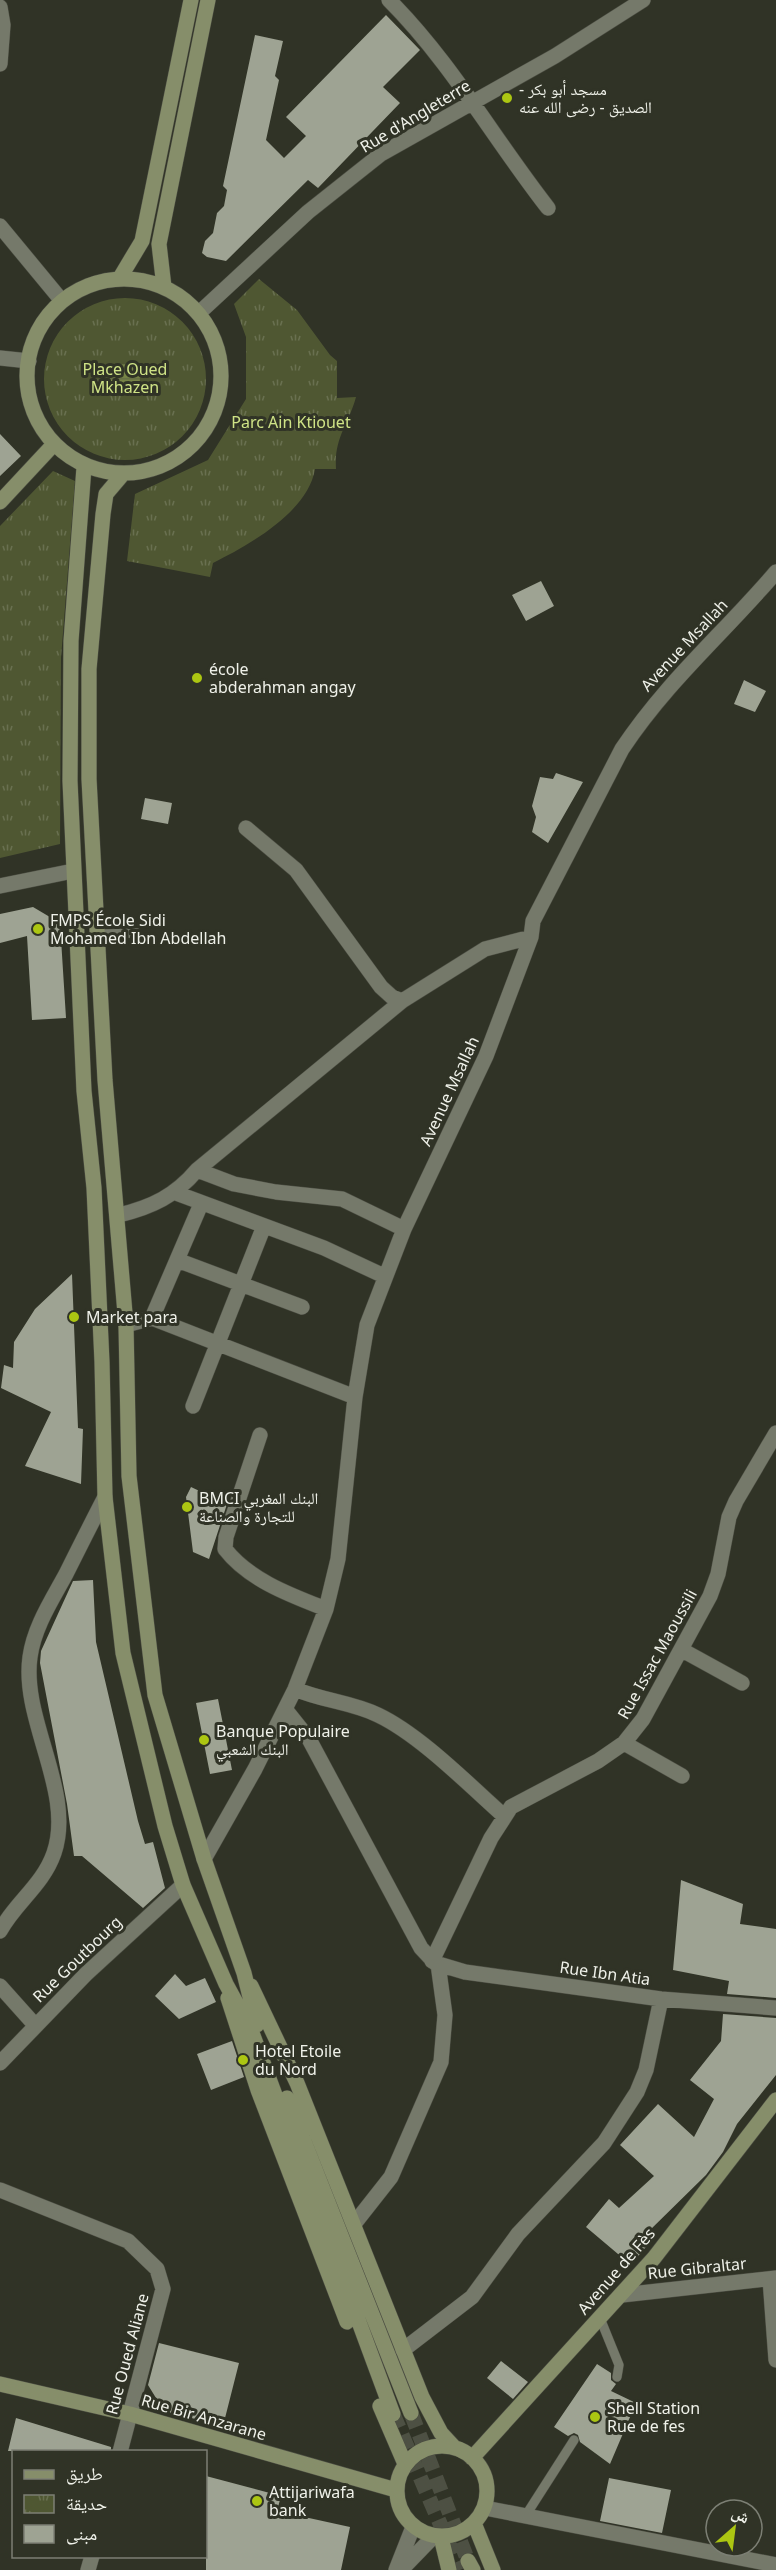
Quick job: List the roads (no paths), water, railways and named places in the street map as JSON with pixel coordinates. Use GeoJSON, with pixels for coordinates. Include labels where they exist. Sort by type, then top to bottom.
{"type":"FeatureCollection","features":[{"type":"Feature","properties":{"kind":"main road"},"geometry":{"type":"LineString","coordinates":[[122,276],[142,241],[191,0]]}},
{"type":"Feature","properties":{"kind":"main road"},"geometry":{"type":"LineString","coordinates":[[164,287],[159,244],[208,0]]}},
{"type":"Feature","properties":{"kind":"main road"},"geometry":{"type":"LineString","coordinates":[[122,276],[164,287],[185,300],[199,313],[213,337],[221,364],[221,392],[213,418],[197,441],[176,459],[150,470],[123,474],[104,473],[84,466],[54,444],[39,423],[29,398],[27,372],[32,345],[44,321],[62,301],[87,286],[122,276]]}},
{"type":"Feature","properties":{"kind":"main road"},"geometry":{"type":"LineString","coordinates":[[0,502],[54,444]]}},
{"type":"Feature","properties":{"kind":"main road"},"geometry":{"type":"LineString","coordinates":[[84,466],[69,698],[73,871],[84,1091],[94,1200],[102,1362],[105,1497],[123,1653],[139,1725],[183,1885],[226,1984],[254,2040],[393,2414]]}},
{"type":"Feature","properties":{"kind":"main road"},"geometry":{"type":"LineString","coordinates":[[123,474],[106,494],[89,669],[89,779],[105,1080],[126,1325],[129,1476],[155,1695],[204,1859],[244,1972],[297,2083],[403,2350],[434,2421],[453,2447],[472,2457],[481,2468],[486,2481],[485,2508],[474,2523],[453,2535],[438,2536],[414,2527],[398,2504],[396,2490],[405,2464],[427,2448],[453,2447]]}},
{"type":"Feature","properties":{"kind":"main road"},"geometry":{"type":"LineString","coordinates":[[244,1972],[256,2025],[411,2413]]}},
{"type":"Feature","properties":{"kind":"main road"},"geometry":{"type":"LineString","coordinates":[[226,1984],[232,2016],[258,2090],[332,2287],[405,2464]]}},
{"type":"Feature","properties":{"kind":"main road","name":"Avenue de Fès"},"geometry":{"type":"LineString","coordinates":[[472,2457],[654,2258],[776,2100]]}},
{"type":"Feature","properties":{"kind":"main road","name":"Rue Bir Anzarane"},"geometry":{"type":"LineString","coordinates":[[0,2384],[130,2414],[396,2490]]}},
{"type":"Feature","properties":{"kind":"main road"},"geometry":{"type":"LineString","coordinates":[[474,2523],[493,2570]]}},
{"type":"Feature","properties":{"kind":"main road"},"geometry":{"type":"LineString","coordinates":[[438,2536],[449,2570]]}},
{"type":"Feature","properties":{"kind":"street"},"geometry":{"type":"LineString","coordinates":[[389,0],[416,27],[474,102],[548,208]]}},
{"type":"Feature","properties":{"kind":"street","name":"Rue d'Angleterre"},"geometry":{"type":"LineString","coordinates":[[199,313],[308,212],[381,154],[474,102],[622,6],[643,0]]}},
{"type":"Feature","properties":{"kind":"street"},"geometry":{"type":"LineString","coordinates":[[0,7],[3,26],[0,64]]}},
{"type":"Feature","properties":{"kind":"street"},"geometry":{"type":"LineString","coordinates":[[0,226],[62,301]]}},
{"type":"Feature","properties":{"kind":"street"},"geometry":{"type":"LineString","coordinates":[[0,358],[29,361]]}},
{"type":"Feature","properties":{"kind":"street","name":"Avenue Msallah"},"geometry":{"type":"LineString","coordinates":[[295,1689],[326,1609],[338,1558],[355,1397],[367,1325],[404,1229],[486,1056],[531,937],[533,921],[622,749],[636,728],[673,680],[733,621],[776,573]]}},
{"type":"Feature","properties":{"kind":"street"},"geometry":{"type":"LineString","coordinates":[[246,828],[296,870],[381,987],[392,997],[402,1001]]}},
{"type":"Feature","properties":{"kind":"street"},"geometry":{"type":"LineString","coordinates":[[0,886],[73,871]]}},
{"type":"Feature","properties":{"kind":"street"},"geometry":{"type":"LineString","coordinates":[[118,1215],[148,1208],[176,1193],[197,1170],[402,1001],[485,949],[531,937]]}},
{"type":"Feature","properties":{"kind":"street"},"geometry":{"type":"LineString","coordinates":[[197,1170],[234,1184],[276,1192],[342,1199],[404,1229]]}},
{"type":"Feature","properties":{"kind":"street"},"geometry":{"type":"LineString","coordinates":[[176,1193],[324,1248],[384,1276]]}},
{"type":"Feature","properties":{"kind":"street"},"geometry":{"type":"LineString","coordinates":[[152,1318],[201,1204]]}},
{"type":"Feature","properties":{"kind":"street"},"geometry":{"type":"LineString","coordinates":[[194,1406],[264,1226]]}},
{"type":"Feature","properties":{"kind":"street"},"geometry":{"type":"LineString","coordinates":[[177,1260],[302,1307]]}},
{"type":"Feature","properties":{"kind":"street"},"geometry":{"type":"LineString","coordinates":[[126,1325],[152,1318],[355,1397]]}},
{"type":"Feature","properties":{"kind":"street","name":"Rue Issac Maoussili"},"geometry":{"type":"LineString","coordinates":[[435,1962],[504,1816],[523,1798],[598,1761],[624,1743],[643,1719],[682,1650],[718,1574],[729,1516],[736,1501],[776,1434]]}},
{"type":"Feature","properties":{"kind":"street"},"geometry":{"type":"LineString","coordinates":[[260,1435],[230,1524],[225,1549],[246,1569],[276,1588],[326,1609]]}},
{"type":"Feature","properties":{"kind":"street"},"geometry":{"type":"LineString","coordinates":[[0,1931],[11,1913],[40,1880],[55,1851],[58,1832],[55,1794],[32,1688],[30,1666],[32,1647],[41,1622],[105,1497]]}},
{"type":"Feature","properties":{"kind":"street"},"geometry":{"type":"LineString","coordinates":[[682,1650],[742,1683]]}},
{"type":"Feature","properties":{"kind":"street"},"geometry":{"type":"LineString","coordinates":[[204,1859],[295,1689],[320,1700],[363,1708],[384,1718],[438,1758],[504,1816]]}},
{"type":"Feature","properties":{"kind":"street"},"geometry":{"type":"LineString","coordinates":[[285,1708],[309,1739],[334,1780],[421,1948],[435,1962],[445,2015],[441,2062],[391,2177],[354,2224]]}},
{"type":"Feature","properties":{"kind":"street"},"geometry":{"type":"LineString","coordinates":[[624,1743],[682,1776]]}},
{"type":"Feature","properties":{"kind":"street","name":"Rue Goutbourg"},"geometry":{"type":"LineString","coordinates":[[0,2063],[34,2024],[183,1885]]}},
{"type":"Feature","properties":{"kind":"street","name":"Rue Ibn Atia"},"geometry":{"type":"LineString","coordinates":[[435,1962],[511,1979],[661,1999],[776,2008]]}},
{"type":"Feature","properties":{"kind":"street"},"geometry":{"type":"LineString","coordinates":[[0,1986],[34,2024]]}},
{"type":"Feature","properties":{"kind":"street"},"geometry":{"type":"LineString","coordinates":[[403,2350],[472,2297],[518,2234],[604,2143],[637,2092],[646,2070],[661,1999]]}},
{"type":"Feature","properties":{"kind":"street","name":"Rue Oued Aliane"},"geometry":{"type":"LineString","coordinates":[[0,2190],[128,2241],[157,2269],[163,2289],[120,2450]]}},
{"type":"Feature","properties":{"kind":"street"},"geometry":{"type":"LineString","coordinates":[[773,2278],[776,2360]]}},
{"type":"Feature","properties":{"kind":"street","name":"Rue Gibraltar"},"geometry":{"type":"LineString","coordinates":[[622,2295],[773,2278]]}},
{"type":"Feature","properties":{"kind":"street"},"geometry":{"type":"LineString","coordinates":[[485,2508],[776,2565]]}},
{"type":"Feature","properties":{"kind":"street"},"geometry":{"type":"LineString","coordinates":[[396,2570],[414,2527]]}},
{"type":"Feature","properties":{"kind":"street"},"geometry":{"type":"LineString","coordinates":[[401,2570],[438,2536]]}},
{"type":"Feature","properties":{"kind":"lane"},"geometry":{"type":"LineString","coordinates":[[97,934],[137,933]]}},
{"type":"Feature","properties":{"kind":"lane"},"geometry":{"type":"LineString","coordinates":[[600,2318],[619,2365],[616,2377]]}},
{"type":"Feature","properties":{"kind":"lane"},"geometry":{"type":"LineString","coordinates":[[526,2516],[574,2440]]}},
{"type":"Feature","properties":{"kind":"tunnel"},"geometry":{"type":"LineString","coordinates":[[411,2413],[468,2561]]}},
{"type":"Feature","properties":{"kind":"tunnel"},"geometry":{"type":"LineString","coordinates":[[393,2414],[460,2570]]}},
{"type":"Feature","properties":{"kind":"place","name":"- مسجد أبو بكر الصديق - رضى الله عنه"},"geometry":{"type":"Point","coordinates":[507,98]}},
{"type":"Feature","properties":{"kind":"place","name":"école abderahman angay"},"geometry":{"type":"Point","coordinates":[197,678]}},
{"type":"Feature","properties":{"kind":"place","name":"FMPS École Sidi Mohamed Ibn Abdellah"},"geometry":{"type":"Point","coordinates":[38,929]}},
{"type":"Feature","properties":{"kind":"place","name":"Market para"},"geometry":{"type":"Point","coordinates":[74,1317]}},
{"type":"Feature","properties":{"kind":"place","name":"BMCI البنك المغربي للتجارة والصناعة"},"geometry":{"type":"Point","coordinates":[187,1507]}},
{"type":"Feature","properties":{"kind":"place","name":"Banque Populaire البنك الشعبي"},"geometry":{"type":"Point","coordinates":[204,1740]}},
{"type":"Feature","properties":{"kind":"place","name":"Hotel Etoile du Nord"},"geometry":{"type":"Point","coordinates":[243,2060]}},
{"type":"Feature","properties":{"kind":"place","name":"Shell Station Rue de fes"},"geometry":{"type":"Point","coordinates":[595,2417]}},
{"type":"Feature","properties":{"kind":"place","name":"Attijariwafa bank"},"geometry":{"type":"Point","coordinates":[257,2501]}},
{"type":"Feature","properties":{"kind":"park label","name":"Place Oued Mkhazen"},"geometry":{"type":"Point","coordinates":[125,378]}},
{"type":"Feature","properties":{"kind":"park label","name":"Parc Ain Ktiouet"},"geometry":{"type":"Point","coordinates":[291,422]}}]}
